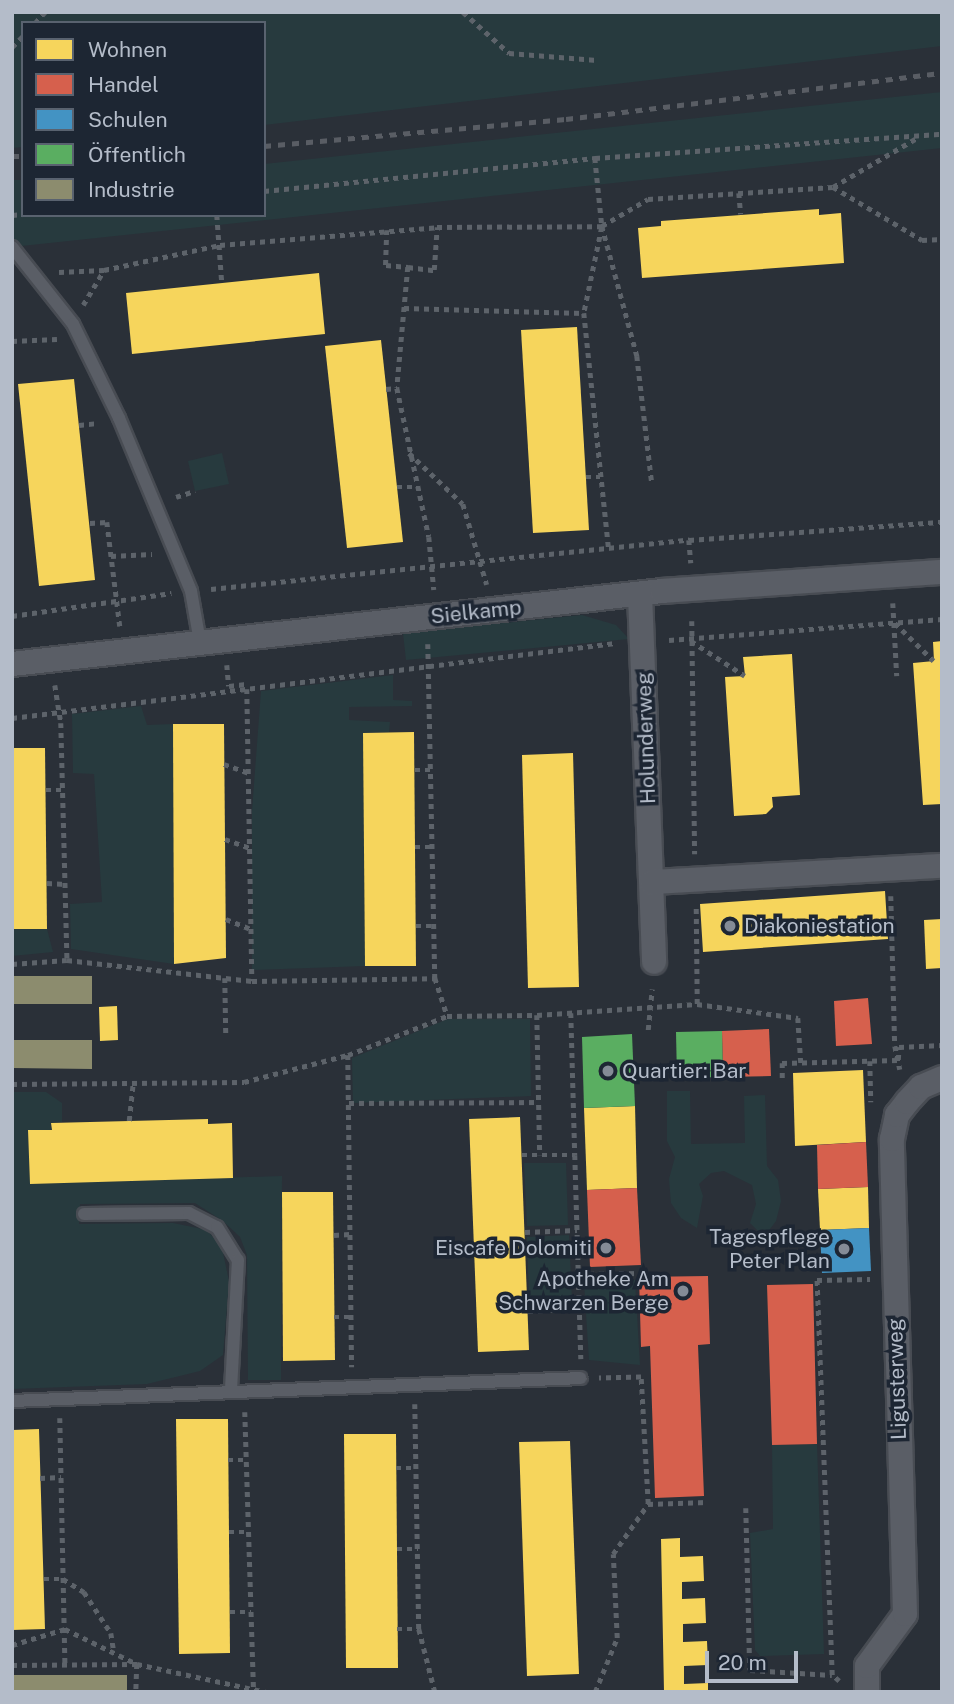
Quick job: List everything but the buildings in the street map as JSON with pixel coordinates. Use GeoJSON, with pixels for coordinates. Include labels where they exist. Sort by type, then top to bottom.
{"type":"FeatureCollection","features":[{"type":"Feature","properties":{"kind":"street","name":"Sielkamp"},"geometry":{"type":"LineString","coordinates":[[12,664],[640,594],[942,572]]}},
{"type":"Feature","properties":{"kind":"street","name":"Holunderweg"},"geometry":{"type":"LineString","coordinates":[[640,594],[654,962]]}},
{"type":"Feature","properties":{"kind":"street"},"geometry":{"type":"LineString","coordinates":[[652,882],[695,882],[942,866]]}},
{"type":"Feature","properties":{"kind":"street"},"geometry":{"type":"LineString","coordinates":[[906,1102],[921,1087],[942,1078]]}},
{"type":"Feature","properties":{"kind":"street","name":"Ligusterweg"},"geometry":{"type":"LineString","coordinates":[[857,1690],[867,1667],[905,1614],[891,1164],[897,1115],[906,1102]]}},
{"type":"Feature","properties":{"kind":"lane"},"geometry":{"type":"LineString","coordinates":[[12,247],[73,324],[157,503],[191,591],[200,642]]}},
{"type":"Feature","properties":{"kind":"lane"},"geometry":{"type":"LineString","coordinates":[[84,1214],[189,1213],[217,1227],[238,1260],[237,1391]]}},
{"type":"Feature","properties":{"kind":"lane"},"geometry":{"type":"LineString","coordinates":[[12,1401],[351,1385],[581,1378]]}},
{"type":"Feature","properties":{"kind":"path"},"geometry":{"type":"LineString","coordinates":[[463,12],[509,53],[597,60]]}},
{"type":"Feature","properties":{"kind":"path"},"geometry":{"type":"LineString","coordinates":[[266,191],[595,159],[942,134]]}},
{"type":"Feature","properties":{"kind":"path"},"geometry":{"type":"LineString","coordinates":[[34,273],[104,270],[219,245],[387,230],[602,226],[648,199],[833,187],[920,136]]}},
{"type":"Feature","properties":{"kind":"path"},"geometry":{"type":"LineString","coordinates":[[595,159],[602,226],[637,356],[652,482]]}},
{"type":"Feature","properties":{"kind":"path"},"geometry":{"type":"LineString","coordinates":[[833,187],[922,240],[942,239]]}},
{"type":"Feature","properties":{"kind":"path"},"geometry":{"type":"LineString","coordinates":[[739,193],[741,214]]}},
{"type":"Feature","properties":{"kind":"path"},"geometry":{"type":"LineString","coordinates":[[217,217],[222,283]]}},
{"type":"Feature","properties":{"kind":"path"},"geometry":{"type":"LineString","coordinates":[[602,226],[584,313],[609,550]]}},
{"type":"Feature","properties":{"kind":"path"},"geometry":{"type":"LineString","coordinates":[[387,230],[386,265],[434,270],[437,227]]}},
{"type":"Feature","properties":{"kind":"path"},"geometry":{"type":"LineString","coordinates":[[408,267],[397,388],[433,582]]}},
{"type":"Feature","properties":{"kind":"path"},"geometry":{"type":"LineString","coordinates":[[12,341],[60,338],[73,324],[104,270]]}},
{"type":"Feature","properties":{"kind":"path"},"geometry":{"type":"LineString","coordinates":[[404,308],[584,313]]}},
{"type":"Feature","properties":{"kind":"path"},"geometry":{"type":"LineString","coordinates":[[580,380],[589,380]]}},
{"type":"Feature","properties":{"kind":"path"},"geometry":{"type":"LineString","coordinates":[[386,389],[397,388]]}},
{"type":"Feature","properties":{"kind":"path"},"geometry":{"type":"LineString","coordinates":[[79,425],[103,422]]}},
{"type":"Feature","properties":{"kind":"path"},"geometry":{"type":"LineString","coordinates":[[407,451],[463,504],[481,562],[491,610]]}},
{"type":"Feature","properties":{"kind":"path"},"geometry":{"type":"LineString","coordinates":[[586,477],[600,477]]}},
{"type":"Feature","properties":{"kind":"path"},"geometry":{"type":"LineString","coordinates":[[397,487],[417,487]]}},
{"type":"Feature","properties":{"kind":"path"},"geometry":{"type":"LineString","coordinates":[[90,523],[107,522],[118,611]]}},
{"type":"Feature","properties":{"kind":"path"},"geometry":{"type":"LineString","coordinates":[[12,616],[115,599],[336,572],[432,567],[688,540],[942,522]]}},
{"type":"Feature","properties":{"kind":"path"},"geometry":{"type":"LineString","coordinates":[[688,540],[692,571]]}},
{"type":"Feature","properties":{"kind":"path"},"geometry":{"type":"LineString","coordinates":[[111,556],[150,554]]}},
{"type":"Feature","properties":{"kind":"path"},"geometry":{"type":"LineString","coordinates":[[427,617],[435,978],[447,1016]]}},
{"type":"Feature","properties":{"kind":"path"},"geometry":{"type":"LineString","coordinates":[[665,640],[690,641],[942,619]]}},
{"type":"Feature","properties":{"kind":"path"},"geometry":{"type":"LineString","coordinates":[[692,621],[690,641],[695,882]]}},
{"type":"Feature","properties":{"kind":"path"},"geometry":{"type":"LineString","coordinates":[[894,622],[934,661]]}},
{"type":"Feature","properties":{"kind":"path"},"geometry":{"type":"LineString","coordinates":[[895,631],[897,676]]}},
{"type":"Feature","properties":{"kind":"path"},"geometry":{"type":"LineString","coordinates":[[690,641],[745,676]]}},
{"type":"Feature","properties":{"kind":"path"},"geometry":{"type":"LineString","coordinates":[[12,718],[246,686],[620,642]]}},
{"type":"Feature","properties":{"kind":"path"},"geometry":{"type":"LineString","coordinates":[[226,656],[229,686],[246,686]]}},
{"type":"Feature","properties":{"kind":"path"},"geometry":{"type":"LineString","coordinates":[[246,686],[252,981]]}},
{"type":"Feature","properties":{"kind":"path"},"geometry":{"type":"LineString","coordinates":[[56,689],[60,711],[67,960]]}},
{"type":"Feature","properties":{"kind":"path"},"geometry":{"type":"LineString","coordinates":[[224,764],[249,774]]}},
{"type":"Feature","properties":{"kind":"path"},"geometry":{"type":"LineString","coordinates":[[415,770],[430,770]]}},
{"type":"Feature","properties":{"kind":"path"},"geometry":{"type":"LineString","coordinates":[[46,790],[63,789]]}},
{"type":"Feature","properties":{"kind":"path"},"geometry":{"type":"LineString","coordinates":[[225,839],[250,848]]}},
{"type":"Feature","properties":{"kind":"path"},"geometry":{"type":"LineString","coordinates":[[415,847],[432,847]]}},
{"type":"Feature","properties":{"kind":"path"},"geometry":{"type":"LineString","coordinates":[[888,870],[898,1060],[906,1102]]}},
{"type":"Feature","properties":{"kind":"path"},"geometry":{"type":"LineString","coordinates":[[47,883],[65,884]]}},
{"type":"Feature","properties":{"kind":"path"},"geometry":{"type":"LineString","coordinates":[[226,919],[251,929]]}},
{"type":"Feature","properties":{"kind":"path"},"geometry":{"type":"LineString","coordinates":[[416,926],[434,926]]}},
{"type":"Feature","properties":{"kind":"path"},"geometry":{"type":"LineString","coordinates":[[12,964],[67,960],[252,981],[435,978]]}},
{"type":"Feature","properties":{"kind":"path"},"geometry":{"type":"LineString","coordinates":[[225,978],[226,1033]]}},
{"type":"Feature","properties":{"kind":"path"},"geometry":{"type":"LineString","coordinates":[[697,1004],[798,1018],[801,1063]]}},
{"type":"Feature","properties":{"kind":"path"},"geometry":{"type":"LineString","coordinates":[[648,1030],[650,1010]]}},
{"type":"Feature","properties":{"kind":"path"},"geometry":{"type":"LineString","coordinates":[[571,1013],[581,1378],[641,1377],[648,1504],[613,1554],[617,1638],[595,1692]]}},
{"type":"Feature","properties":{"kind":"path"},"geometry":{"type":"LineString","coordinates":[[12,1084],[244,1082],[348,1055],[447,1016],[537,1015],[540,1155]]}},
{"type":"Feature","properties":{"kind":"path"},"geometry":{"type":"LineString","coordinates":[[898,1060],[899,1047],[942,1045]]}},
{"type":"Feature","properties":{"kind":"path"},"geometry":{"type":"LineString","coordinates":[[348,1055],[351,1385]]}},
{"type":"Feature","properties":{"kind":"path"},"geometry":{"type":"LineString","coordinates":[[782,1078],[782,1063],[898,1060]]}},
{"type":"Feature","properties":{"kind":"path"},"geometry":{"type":"LineString","coordinates":[[129,1121],[133,1083]]}},
{"type":"Feature","properties":{"kind":"path"},"geometry":{"type":"LineString","coordinates":[[349,1103],[539,1102]]}},
{"type":"Feature","properties":{"kind":"path"},"geometry":{"type":"LineString","coordinates":[[522,1155],[575,1155]]}},
{"type":"Feature","properties":{"kind":"path"},"geometry":{"type":"LineString","coordinates":[[525,1232],[577,1230]]}},
{"type":"Feature","properties":{"kind":"path"},"geometry":{"type":"LineString","coordinates":[[334,1235],[350,1234]]}},
{"type":"Feature","properties":{"kind":"path"},"geometry":{"type":"LineString","coordinates":[[579,1274],[642,1273]]}},
{"type":"Feature","properties":{"kind":"path"},"geometry":{"type":"LineString","coordinates":[[817,1280],[832,1675]]}},
{"type":"Feature","properties":{"kind":"path"},"geometry":{"type":"LineString","coordinates":[[528,1311],[579,1308]]}},
{"type":"Feature","properties":{"kind":"path"},"geometry":{"type":"LineString","coordinates":[[334,1317],[351,1317]]}},
{"type":"Feature","properties":{"kind":"path"},"geometry":{"type":"LineString","coordinates":[[415,1383],[419,1629],[435,1692]]}},
{"type":"Feature","properties":{"kind":"path"},"geometry":{"type":"LineString","coordinates":[[237,1391],[247,1460],[253,1690]]}},
{"type":"Feature","properties":{"kind":"path"},"geometry":{"type":"LineString","coordinates":[[59,1399],[65,1665]]}},
{"type":"Feature","properties":{"kind":"path"},"geometry":{"type":"LineString","coordinates":[[228,1460],[247,1460]]}},
{"type":"Feature","properties":{"kind":"path"},"geometry":{"type":"LineString","coordinates":[[396,1468],[416,1468]]}},
{"type":"Feature","properties":{"kind":"path"},"geometry":{"type":"LineString","coordinates":[[40,1478],[61,1477]]}},
{"type":"Feature","properties":{"kind":"path"},"geometry":{"type":"LineString","coordinates":[[648,1504],[707,1502]]}},
{"type":"Feature","properties":{"kind":"path"},"geometry":{"type":"LineString","coordinates":[[746,1508],[750,1670],[832,1675],[857,1690]]}},
{"type":"Feature","properties":{"kind":"path"},"geometry":{"type":"LineString","coordinates":[[229,1532],[249,1532]]}},
{"type":"Feature","properties":{"kind":"path"},"geometry":{"type":"LineString","coordinates":[[397,1549],[418,1549]]}},
{"type":"Feature","properties":{"kind":"path"},"geometry":{"type":"LineString","coordinates":[[44,1579],[63,1579],[84,1592],[100,1612],[111,1633],[114,1653]]}},
{"type":"Feature","properties":{"kind":"path"},"geometry":{"type":"LineString","coordinates":[[230,1612],[251,1612]]}},
{"type":"Feature","properties":{"kind":"path"},"geometry":{"type":"LineString","coordinates":[[12,1645],[65,1629],[137,1664],[267,1692]]}},
{"type":"Feature","properties":{"kind":"path"},"geometry":{"type":"LineString","coordinates":[[397,1629],[419,1629]]}},
{"type":"Feature","properties":{"kind":"path"},"geometry":{"type":"LineString","coordinates":[[12,1665],[137,1664]]}},
{"type":"Feature","properties":{"kind":"path"},"geometry":{"type":"LineString","coordinates":[[136,1692],[137,1664]]}},
{"type":"Feature","properties":{"kind":"green space"},"geometry":{"type":"Polygon","coordinates":[[[12,12],[942,12],[942,46],[266,125],[266,21],[21,21],[21,147],[12,148],[12,12]]]}},
{"type":"Feature","properties":{"kind":"green space"},"geometry":{"type":"Polygon","coordinates":[[[942,92],[942,148],[12,247],[12,180],[21,180],[21,217],[266,217],[266,164],[942,92]]]}},
{"type":"Feature","properties":{"kind":"green space"},"geometry":{"type":"Polygon","coordinates":[[[222,453],[229,484],[195,491],[188,461],[222,453]]]}},
{"type":"Feature","properties":{"kind":"green space"},"geometry":{"type":"Polygon","coordinates":[[[582,615],[616,625],[629,639],[406,660],[403,633],[582,615]]]}},
{"type":"Feature","properties":{"kind":"green space"},"geometry":{"type":"Polygon","coordinates":[[[393,675],[393,700],[412,701],[412,706],[349,707],[349,720],[390,722],[389,732],[363,733],[365,966],[252,970],[252,811],[261,691],[393,675]]]}},
{"type":"Feature","properties":{"kind":"green space"},"geometry":{"type":"Polygon","coordinates":[[[141,706],[147,725],[173,724],[174,964],[71,949],[70,904],[102,902],[94,774],[73,773],[72,714],[141,706]]]}},
{"type":"Feature","properties":{"kind":"green space"},"geometry":{"type":"Polygon","coordinates":[[[12,929],[47,929],[53,952],[12,956],[12,929]]]}},
{"type":"Feature","properties":{"kind":"green space"},"geometry":{"type":"Polygon","coordinates":[[[448,1019],[530,1019],[531,1096],[353,1103],[352,1058],[448,1019]]]}},
{"type":"Feature","properties":{"kind":"green space"},"geometry":{"type":"Polygon","coordinates":[[[667,1091],[690,1091],[691,1144],[745,1143],[744,1096],[765,1095],[767,1166],[778,1180],[781,1201],[776,1221],[764,1237],[750,1223],[756,1204],[752,1185],[724,1171],[711,1173],[699,1184],[703,1196],[697,1228],[681,1218],[671,1203],[669,1179],[675,1157],[667,1141],[667,1091]]]}},
{"type":"Feature","properties":{"kind":"green space"},"geometry":{"type":"Polygon","coordinates":[[[12,1092],[46,1092],[62,1103],[62,1122],[51,1123],[52,1130],[28,1130],[30,1184],[282,1176],[281,1380],[248,1380],[247,1255],[240,1237],[223,1221],[195,1203],[80,1204],[79,1224],[173,1223],[207,1230],[222,1248],[229,1281],[223,1355],[200,1371],[147,1384],[12,1389],[12,1092]]]}},
{"type":"Feature","properties":{"kind":"green space"},"geometry":{"type":"Polygon","coordinates":[[[524,1163],[566,1163],[568,1225],[527,1226],[524,1163]]]}},
{"type":"Feature","properties":{"kind":"green space"},"geometry":{"type":"Polygon","coordinates":[[[569,1235],[572,1300],[529,1302],[527,1237],[569,1235]]]}},
{"type":"Feature","properties":{"kind":"green space"},"geometry":{"type":"Polygon","coordinates":[[[635,1280],[640,1365],[589,1360],[584,1282],[635,1280]]]}},
{"type":"Feature","properties":{"kind":"green space"},"geometry":{"type":"Polygon","coordinates":[[[817,1444],[824,1654],[760,1656],[755,1650],[750,1533],[773,1529],[772,1445],[817,1444]]]}},
{"type":"Feature","properties":{"kind":"railway"},"geometry":{"type":"LineString","coordinates":[[266,146],[566,119],[942,73]]}},
{"type":"Feature","properties":{"kind":"railway"},"geometry":{"type":"LineString","coordinates":[[12,156],[21,156]]}},
{"type":"Feature","properties":{"kind":"place","name":"Diakoniestation"},"geometry":{"type":"Point","coordinates":[730,926]}},
{"type":"Feature","properties":{"kind":"place","name":"Quartier: Bar"},"geometry":{"type":"Point","coordinates":[608,1071]}},
{"type":"Feature","properties":{"kind":"place","name":"Eiscafe Dolomiti"},"geometry":{"type":"Point","coordinates":[606,1248]}},
{"type":"Feature","properties":{"kind":"place","name":"Tagespflege Peter Plan"},"geometry":{"type":"Point","coordinates":[844,1249]}},
{"type":"Feature","properties":{"kind":"place","name":"Apotheke Am Schwarzen Berge"},"geometry":{"type":"Point","coordinates":[683,1291]}}]}
